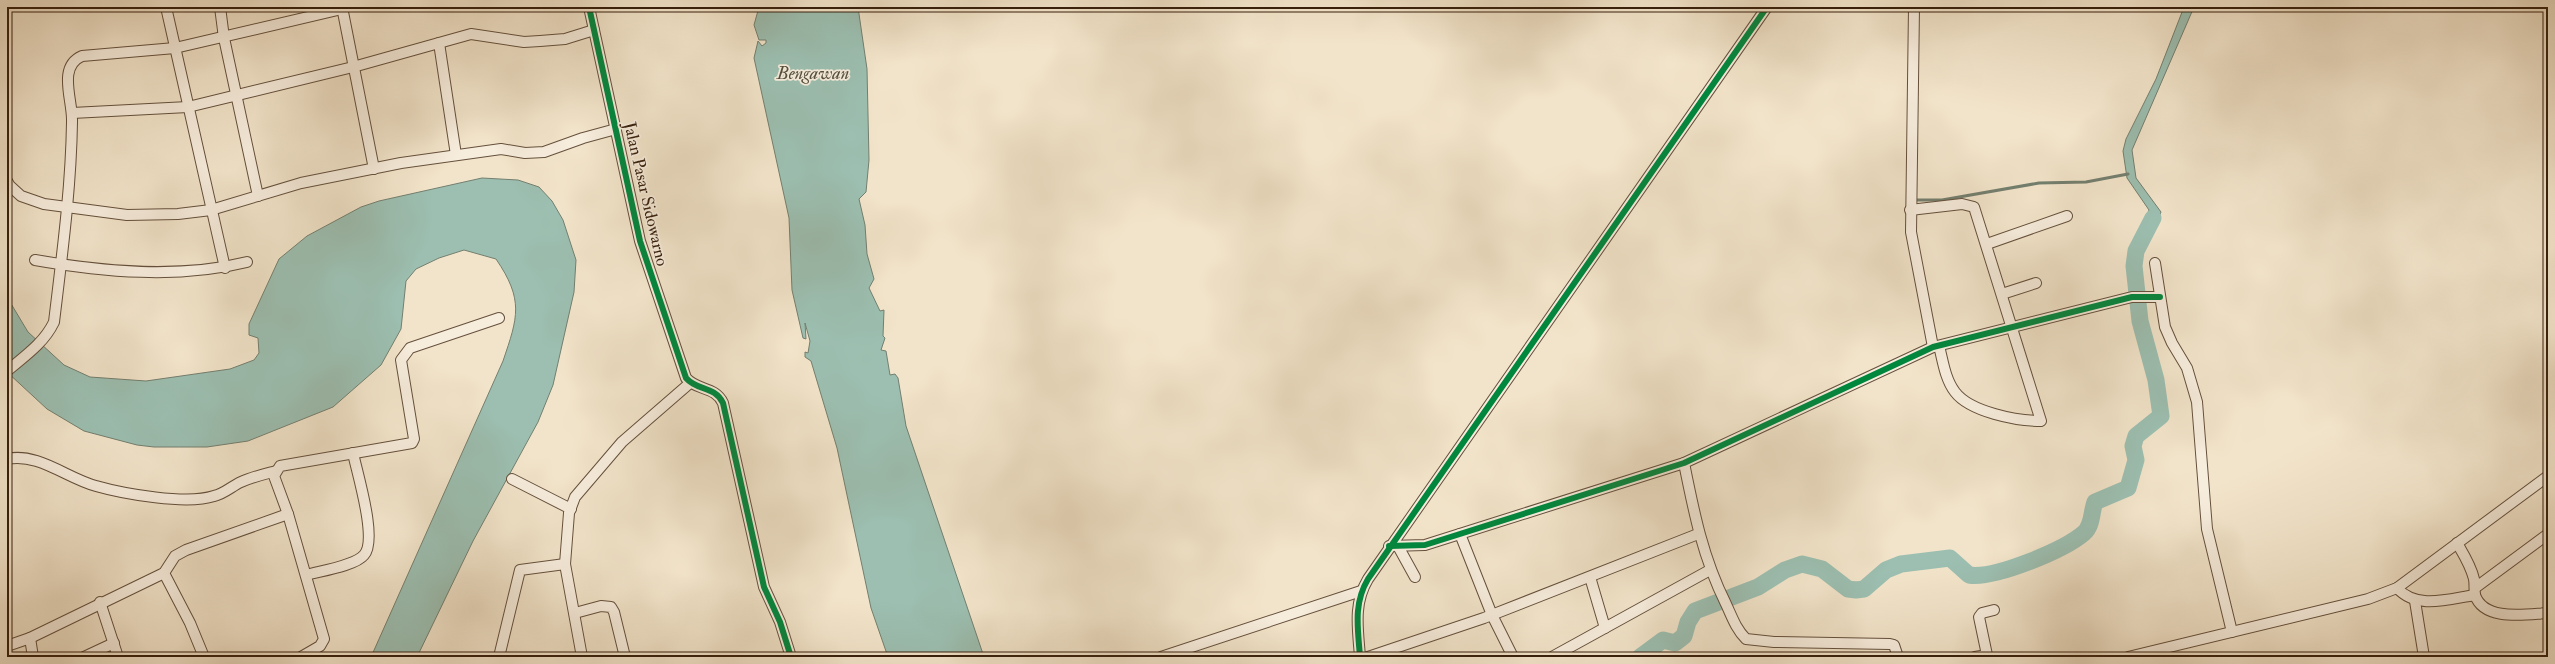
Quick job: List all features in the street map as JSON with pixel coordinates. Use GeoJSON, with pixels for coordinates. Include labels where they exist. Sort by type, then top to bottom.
{"type":"FeatureCollection","features":[{"type":"Feature","properties":{"kind":"street"},"geometry":{"type":"LineString","coordinates":[[166,7],[225,268]]}},
{"type":"Feature","properties":{"kind":"street"},"geometry":{"type":"LineString","coordinates":[[220,7],[224,38],[258,196]]}},
{"type":"Feature","properties":{"kind":"street","name":"Jalan Pasar Sidowarno"},"geometry":{"type":"LineString","coordinates":[[589,7],[640,241],[683,371],[690,383]]}},
{"type":"Feature","properties":{"kind":"street"},"geometry":{"type":"LineString","coordinates":[[1360,657],[1356,610],[1361,591],[1394,547],[1767,7]]}},
{"type":"Feature","properties":{"kind":"street"},"geometry":{"type":"LineString","coordinates":[[1913,210],[1969,204],[1976,212],[2041,421],[2029,421],[1993,414],[1961,400],[1951,386],[1936,347],[1914,256],[1913,210],[1914,7]]}},
{"type":"Feature","properties":{"kind":"street"},"geometry":{"type":"LineString","coordinates":[[7,371],[29,354],[49,333],[54,322],[68,209],[72,113],[67,71],[73,60],[82,56],[175,48],[224,38],[342,8],[374,169]]}},
{"type":"Feature","properties":{"kind":"street"},"geometry":{"type":"LineString","coordinates":[[72,113],[188,107],[353,67],[471,34],[524,42],[565,39],[594,30]]}},
{"type":"Feature","properties":{"kind":"street"},"geometry":{"type":"LineString","coordinates":[[439,43],[456,155]]}},
{"type":"Feature","properties":{"kind":"street"},"geometry":{"type":"LineString","coordinates":[[7,180],[10,186],[21,196],[44,204],[68,209],[127,215],[178,214],[211,210],[301,183],[456,155],[501,149],[525,153],[544,152],[583,138],[616,129]]}},
{"type":"Feature","properties":{"kind":"street"},"geometry":{"type":"LineString","coordinates":[[1987,244],[2068,216]]}},
{"type":"Feature","properties":{"kind":"street"},"geometry":{"type":"LineString","coordinates":[[35,260],[61,265],[130,271],[207,271],[247,262]]}},
{"type":"Feature","properties":{"kind":"street"},"geometry":{"type":"LineString","coordinates":[[2155,263],[2156,298],[2165,327],[2172,343],[2187,368],[2196,402],[2207,528],[2232,632]]}},
{"type":"Feature","properties":{"kind":"street"},"geometry":{"type":"LineString","coordinates":[[2002,294],[2036,283]]}},
{"type":"Feature","properties":{"kind":"street"},"geometry":{"type":"LineString","coordinates":[[1394,547],[1425,545],[1684,463],[1936,347],[2132,297],[2156,298]]}},
{"type":"Feature","properties":{"kind":"street"},"geometry":{"type":"LineString","coordinates":[[301,657],[320,646],[324,638],[288,514],[274,476],[276,471],[280,466],[353,453],[407,446],[414,439],[401,360],[410,348],[499,318]]}},
{"type":"Feature","properties":{"kind":"street"},"geometry":{"type":"LineString","coordinates":[[582,657],[565,564],[571,509],[575,497],[608,456],[690,383],[715,392],[723,403],[764,587],[780,622],[791,657]]}},
{"type":"Feature","properties":{"kind":"street"},"geometry":{"type":"LineString","coordinates":[[306,575],[355,561],[364,555],[369,546],[368,523],[353,453]]}},
{"type":"Feature","properties":{"kind":"street"},"geometry":{"type":"LineString","coordinates":[[7,459],[31,460],[64,472],[94,486],[115,491],[192,499],[215,496],[241,482],[276,471]]}},
{"type":"Feature","properties":{"kind":"street"},"geometry":{"type":"LineString","coordinates":[[1684,463],[1698,534],[1710,570],[1738,629],[1750,641],[1890,644],[1894,645],[1898,657]]}},
{"type":"Feature","properties":{"kind":"street"},"geometry":{"type":"LineString","coordinates":[[2128,657],[2368,599],[2396,588],[2548,476]]}},
{"type":"Feature","properties":{"kind":"street"},"geometry":{"type":"LineString","coordinates":[[512,479],[571,509]]}},
{"type":"Feature","properties":{"kind":"street"},"geometry":{"type":"LineString","coordinates":[[7,646],[30,638],[100,602],[164,574],[175,556],[186,550],[288,514]]}},
{"type":"Feature","properties":{"kind":"street"},"geometry":{"type":"LineString","coordinates":[[1460,534],[1492,615],[1513,657]]}},
{"type":"Feature","properties":{"kind":"street"},"geometry":{"type":"LineString","coordinates":[[1368,657],[1492,615],[1698,534]]}},
{"type":"Feature","properties":{"kind":"street"},"geometry":{"type":"LineString","coordinates":[[2396,588],[2405,596],[2415,601],[2429,602],[2475,592],[2548,534]]}},
{"type":"Feature","properties":{"kind":"street"},"geometry":{"type":"LineString","coordinates":[[2457,543],[2470,567],[2475,592],[2484,607],[2492,612],[2518,615],[2548,613]]}},
{"type":"Feature","properties":{"kind":"street"},"geometry":{"type":"LineString","coordinates":[[1394,547],[1415,577]]}},
{"type":"Feature","properties":{"kind":"street"},"geometry":{"type":"LineString","coordinates":[[499,657],[520,570],[565,564]]}},
{"type":"Feature","properties":{"kind":"street"},"geometry":{"type":"LineString","coordinates":[[1552,657],[1710,570]]}},
{"type":"Feature","properties":{"kind":"street"},"geometry":{"type":"LineString","coordinates":[[164,574],[190,623],[204,657]]}},
{"type":"Feature","properties":{"kind":"street"},"geometry":{"type":"LineString","coordinates":[[1590,577],[1605,628]]}},
{"type":"Feature","properties":{"kind":"street"},"geometry":{"type":"LineString","coordinates":[[1161,657],[1361,591]]}},
{"type":"Feature","properties":{"kind":"street"},"geometry":{"type":"LineString","coordinates":[[2415,601],[2424,657]]}},
{"type":"Feature","properties":{"kind":"street"},"geometry":{"type":"LineString","coordinates":[[100,602],[118,657]]}},
{"type":"Feature","properties":{"kind":"street"},"geometry":{"type":"LineString","coordinates":[[575,613],[601,606],[611,607],[614,612],[625,657]]}},
{"type":"Feature","properties":{"kind":"street"},"geometry":{"type":"LineString","coordinates":[[1975,657],[1987,656],[1979,617],[1982,613],[1994,610]]}},
{"type":"Feature","properties":{"kind":"street"},"geometry":{"type":"LineString","coordinates":[[30,638],[33,657]]}},
{"type":"Feature","properties":{"kind":"street"},"geometry":{"type":"LineString","coordinates":[[84,657],[114,643]]}},
{"type":"Feature","properties":{"kind":"water","name":"Bengawan"},"geometry":{"type":"Polygon","coordinates":[[[759,7],[858,7],[867,69],[869,160],[866,192],[859,199],[865,225],[867,254],[874,279],[869,288],[880,311],[884,310],[883,336],[885,338],[881,350],[886,351],[890,375],[895,374],[898,378],[906,426],[984,657],[888,657],[871,608],[837,448],[811,361],[805,357],[805,352],[808,353],[810,341],[805,323],[806,339],[803,338],[792,290],[789,218],[754,58],[758,41],[762,46],[766,43],[766,40],[759,40],[754,25],[759,7]]]}},
{"type":"Feature","properties":{"kind":"water"},"geometry":{"type":"Polygon","coordinates":[[[2184,7],[2194,7],[2132,150],[2136,178],[2161,212],[2149,241],[2140,236],[2149,210],[2127,178],[2123,151],[2126,139],[2156,79],[2184,7]]]}},
{"type":"Feature","properties":{"kind":"water"},"geometry":{"type":"Polygon","coordinates":[[[482,178],[518,180],[539,187],[552,201],[563,220],[576,260],[574,292],[553,385],[538,422],[473,541],[417,657],[371,657],[503,361],[508,346],[515,320],[516,309],[511,286],[496,259],[464,250],[439,258],[416,269],[406,281],[401,329],[381,365],[333,407],[248,441],[207,447],[154,447],[137,445],[84,431],[47,409],[7,372],[7,297],[28,332],[64,365],[90,377],[146,381],[230,369],[254,360],[259,353],[258,338],[249,335],[249,324],[279,259],[307,236],[361,207],[379,201],[482,178]]]}},
{"type":"Feature","properties":{"kind":"waterway"},"geometry":{"type":"LineString","coordinates":[[1914,200],[1942,200],[2039,183],[2086,182],[2128,174]]}},
{"type":"Feature","properties":{"kind":"waterway"},"geometry":{"type":"LineString","coordinates":[[1640,657],[1663,640],[1675,643],[1684,636],[1688,622],[1695,611],[1758,587],[1785,570],[1802,564],[1822,569],[1848,589],[1856,590],[1864,589],[1886,570],[1901,564],[1950,558],[1969,575],[1995,573],[2046,555],[2084,533],[2089,526],[2095,502],[2128,488],[2136,460],[2133,446],[2136,436],[2161,416],[2156,380],[2140,321],[2134,266],[2136,251],[2153,218]]}},
{"type":"Feature","properties":{"kind":"cycle path"},"geometry":{"type":"LineString","coordinates":[[589,7],[640,241],[686,378],[695,385],[711,391],[720,398],[723,403],[764,587],[780,622],[791,657]]}},
{"type":"Feature","properties":{"kind":"cycle path"},"geometry":{"type":"LineString","coordinates":[[1360,657],[1358,607],[1363,588],[1368,579],[1767,7]]}},
{"type":"Feature","properties":{"kind":"cycle path"},"geometry":{"type":"LineString","coordinates":[[1389,546],[1425,545],[1684,463],[1933,347],[2132,297],[2160,297]]}}]}
